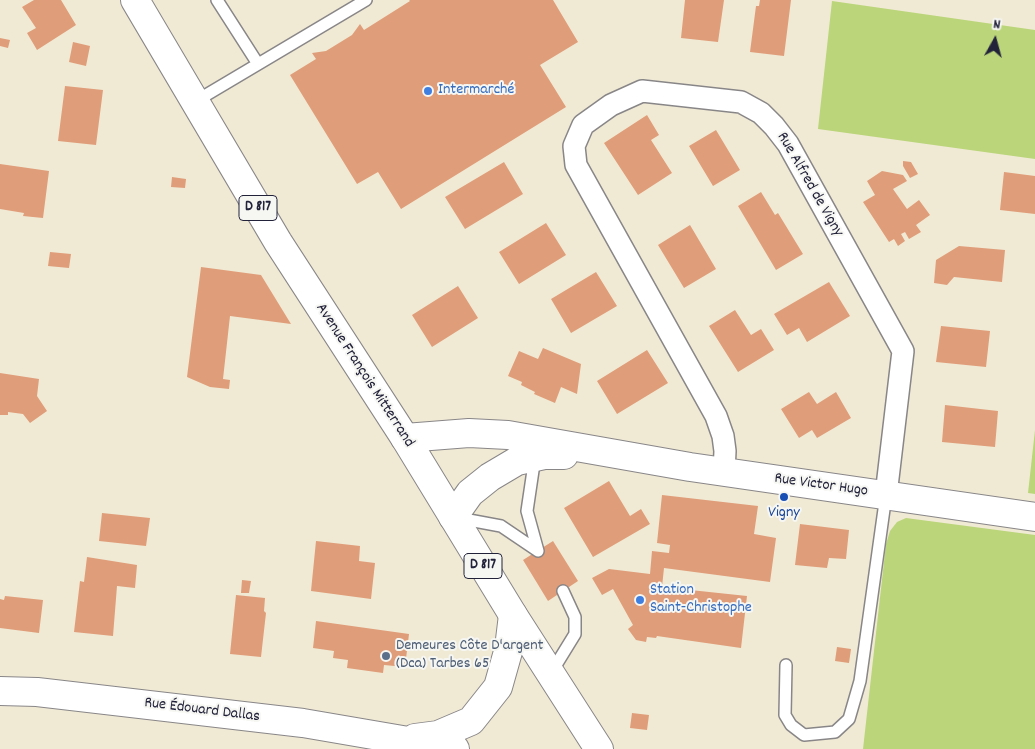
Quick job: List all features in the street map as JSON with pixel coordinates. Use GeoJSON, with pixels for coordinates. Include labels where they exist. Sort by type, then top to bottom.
{"type":"FeatureCollection","features":[{"type":"Feature","properties":{"kind":"street","name":"Avenue François Mitterrand"},"geometry":{"type":"LineString","coordinates":[[136,0],[278,242],[404,438],[599,749]]}},
{"type":"Feature","properties":{"kind":"street","name":"Rue Alfred de Vigny"},"geometry":{"type":"LineString","coordinates":[[724,472],[725,451],[723,436],[716,416],[576,166],[574,146],[583,125],[611,105],[642,90],[741,102],[760,113],[774,126],[788,144],[903,350],[886,495]]}},
{"type":"Feature","properties":{"kind":"street","name":"Rue Victor Hugo"},"geometry":{"type":"LineString","coordinates":[[404,438],[469,433],[508,435],[536,449],[544,456],[608,454],[1035,518]]}},
{"type":"Feature","properties":{"kind":"street","name":"Rue Victor Hugo"},"geometry":{"type":"LineString","coordinates":[[453,517],[470,493],[490,477],[536,449]]}},
{"type":"Feature","properties":{"kind":"street","name":"Rue Édouard Dallas"},"geometry":{"type":"LineString","coordinates":[[402,739],[438,735],[471,721],[498,687],[509,648],[514,615]]}},
{"type":"Feature","properties":{"kind":"street","name":"Rue Édouard Dallas"},"geometry":{"type":"LineString","coordinates":[[0,692],[37,692],[303,723],[455,749]]}},
{"type":"Feature","properties":{"kind":"lane"},"geometry":{"type":"LineString","coordinates":[[217,0],[258,64]]}},
{"type":"Feature","properties":{"kind":"lane"},"geometry":{"type":"LineString","coordinates":[[196,101],[366,0]]}},
{"type":"Feature","properties":{"kind":"lane"},"geometry":{"type":"LineString","coordinates":[[453,517],[501,526],[538,551],[526,511],[536,449]]}},
{"type":"Feature","properties":{"kind":"lane"},"geometry":{"type":"LineString","coordinates":[[786,665],[785,715],[791,726],[804,735],[835,732],[849,719],[860,681],[886,495]]}},
{"type":"Feature","properties":{"kind":"lane"},"geometry":{"type":"LineString","coordinates":[[550,673],[575,634],[575,617],[563,591]]}},
{"type":"Feature","properties":{"kind":"green space"},"geometry":{"type":"Polygon","coordinates":[[[832,1],[1035,30],[1035,159],[818,129],[832,1]]]}},
{"type":"Feature","properties":{"kind":"green space"},"geometry":{"type":"Polygon","coordinates":[[[1035,430],[1035,494],[1028,493],[1035,430]]]}},
{"type":"Feature","properties":{"kind":"green space"},"geometry":{"type":"Polygon","coordinates":[[[906,518],[1035,535],[1035,749],[863,749],[886,544],[890,531],[897,522],[906,518]]]}},
{"type":"Feature","properties":{"kind":"building"},"geometry":{"type":"Polygon","coordinates":[[[34,0],[61,0],[76,25],[37,50],[27,33],[36,28],[22,7],[34,0]]]}},
{"type":"Feature","properties":{"kind":"building","name":"Intermarché"},"geometry":{"type":"Polygon","coordinates":[[[409,0],[553,0],[578,42],[540,65],[566,107],[401,209],[378,172],[357,184],[290,75],[316,59],[312,53],[326,51],[352,35],[360,24],[364,30],[409,0]]]}},
{"type":"Feature","properties":{"kind":"building"},"geometry":{"type":"Polygon","coordinates":[[[685,0],[724,0],[718,42],[681,38],[685,0]]]}},
{"type":"Feature","properties":{"kind":"building"},"geometry":{"type":"Polygon","coordinates":[[[760,0],[791,0],[784,56],[750,52],[756,6],[759,6],[760,0]]]}},
{"type":"Feature","properties":{"kind":"building"},"geometry":{"type":"Polygon","coordinates":[[[0,38],[10,40],[8,48],[0,46],[0,38]]]}},
{"type":"Feature","properties":{"kind":"building"},"geometry":{"type":"Polygon","coordinates":[[[73,42],[90,46],[86,66],[69,62],[73,42]]]}},
{"type":"Feature","properties":{"kind":"building"},"geometry":{"type":"Polygon","coordinates":[[[65,86],[103,90],[96,145],[58,141],[65,86]]]}},
{"type":"Feature","properties":{"kind":"building"},"geometry":{"type":"Polygon","coordinates":[[[647,115],[659,135],[651,140],[672,173],[638,195],[604,143],[647,115]]]}},
{"type":"Feature","properties":{"kind":"building"},"geometry":{"type":"Polygon","coordinates":[[[716,130],[740,170],[713,186],[689,146],[716,130]]]}},
{"type":"Feature","properties":{"kind":"building"},"geometry":{"type":"Polygon","coordinates":[[[903,161],[911,162],[918,174],[910,178],[903,166],[903,161]]]}},
{"type":"Feature","properties":{"kind":"building"},"geometry":{"type":"Polygon","coordinates":[[[504,162],[523,194],[465,229],[445,197],[504,162]]]}},
{"type":"Feature","properties":{"kind":"building"},"geometry":{"type":"Polygon","coordinates":[[[0,164],[49,171],[43,218],[23,216],[24,213],[0,209],[0,164]]]}},
{"type":"Feature","properties":{"kind":"building"},"geometry":{"type":"Polygon","coordinates":[[[882,171],[903,175],[907,181],[893,189],[907,209],[919,200],[930,215],[916,225],[921,232],[909,239],[905,232],[901,234],[905,241],[898,246],[894,239],[889,242],[863,202],[875,195],[867,181],[882,171]]]}},
{"type":"Feature","properties":{"kind":"building"},"geometry":{"type":"Polygon","coordinates":[[[1004,172],[1035,176],[1035,214],[1000,210],[1004,172]]]}},
{"type":"Feature","properties":{"kind":"building"},"geometry":{"type":"Polygon","coordinates":[[[172,177],[186,179],[185,188],[171,187],[172,177]]]}},
{"type":"Feature","properties":{"kind":"building"},"geometry":{"type":"Polygon","coordinates":[[[761,192],[775,215],[778,213],[803,254],[776,270],[738,206],[761,192]]]}},
{"type":"Feature","properties":{"kind":"building"},"geometry":{"type":"Polygon","coordinates":[[[546,223],[566,255],[519,284],[499,252],[546,223]]]}},
{"type":"Feature","properties":{"kind":"building"},"geometry":{"type":"Polygon","coordinates":[[[690,225],[716,269],[684,288],[658,245],[690,225]]]}},
{"type":"Feature","properties":{"kind":"building"},"geometry":{"type":"Polygon","coordinates":[[[959,246],[1005,250],[1002,282],[954,277],[947,285],[934,283],[936,260],[959,246]]]}},
{"type":"Feature","properties":{"kind":"building"},"geometry":{"type":"Polygon","coordinates":[[[50,252],[71,254],[69,268],[48,266],[50,252]]]}},
{"type":"Feature","properties":{"kind":"building"},"geometry":{"type":"Polygon","coordinates":[[[201,267],[261,275],[291,324],[230,316],[223,379],[230,380],[229,389],[210,387],[187,377],[201,267]]]}},
{"type":"Feature","properties":{"kind":"building"},"geometry":{"type":"Polygon","coordinates":[[[596,272],[617,306],[571,333],[551,299],[596,272]]]}},
{"type":"Feature","properties":{"kind":"building"},"geometry":{"type":"Polygon","coordinates":[[[829,282],[850,316],[807,342],[799,328],[787,335],[774,314],[829,282]]]}},
{"type":"Feature","properties":{"kind":"building"},"geometry":{"type":"Polygon","coordinates":[[[458,286],[478,318],[432,347],[412,315],[458,286]]]}},
{"type":"Feature","properties":{"kind":"building"},"geometry":{"type":"Polygon","coordinates":[[[735,310],[751,335],[761,329],[774,350],[738,372],[709,326],[735,310]]]}},
{"type":"Feature","properties":{"kind":"building"},"geometry":{"type":"Polygon","coordinates":[[[941,326],[990,331],[986,367],[936,362],[941,326]]]}},
{"type":"Feature","properties":{"kind":"building"},"geometry":{"type":"Polygon","coordinates":[[[543,348],[581,364],[577,394],[561,387],[555,403],[534,394],[535,392],[521,385],[522,382],[508,376],[519,351],[538,359],[543,348]]]}},
{"type":"Feature","properties":{"kind":"building"},"geometry":{"type":"Polygon","coordinates":[[[647,350],[668,383],[617,414],[597,381],[647,350]]]}},
{"type":"Feature","properties":{"kind":"building"},"geometry":{"type":"Polygon","coordinates":[[[0,373],[39,379],[37,396],[47,411],[30,423],[23,414],[8,412],[8,415],[0,415],[0,373]]]}},
{"type":"Feature","properties":{"kind":"building"},"geometry":{"type":"Polygon","coordinates":[[[809,392],[817,404],[836,392],[851,418],[817,438],[812,430],[799,438],[781,409],[809,392]]]}},
{"type":"Feature","properties":{"kind":"building"},"geometry":{"type":"Polygon","coordinates":[[[945,405],[998,411],[995,447],[942,442],[945,405]]]}},
{"type":"Feature","properties":{"kind":"building"},"geometry":{"type":"Polygon","coordinates":[[[609,481],[630,516],[641,509],[650,524],[593,557],[564,508],[609,481]]]}},
{"type":"Feature","properties":{"kind":"building"},"geometry":{"type":"Polygon","coordinates":[[[662,495],[758,506],[754,534],[776,538],[770,582],[664,568],[662,587],[747,596],[741,648],[657,636],[656,638],[647,637],[646,642],[636,640],[628,629],[633,625],[613,589],[602,595],[592,578],[609,569],[650,574],[652,551],[669,553],[670,545],[657,543],[662,495]]]}},
{"type":"Feature","properties":{"kind":"building"},"geometry":{"type":"Polygon","coordinates":[[[102,513],[150,518],[146,546],[99,541],[102,513]]]}},
{"type":"Feature","properties":{"kind":"building"},"geometry":{"type":"Polygon","coordinates":[[[800,524],[849,530],[846,559],[829,558],[827,568],[795,565],[800,524]]]}},
{"type":"Feature","properties":{"kind":"building"},"geometry":{"type":"Polygon","coordinates":[[[316,541],[360,546],[359,561],[375,563],[371,599],[311,591],[316,541]]]}},
{"type":"Feature","properties":{"kind":"building"},"geometry":{"type":"Polygon","coordinates":[[[553,541],[578,581],[548,601],[523,560],[553,541]]]}},
{"type":"Feature","properties":{"kind":"building"},"geometry":{"type":"Polygon","coordinates":[[[87,557],[137,565],[135,588],[117,586],[113,636],[74,632],[80,581],[84,582],[87,557]]]}},
{"type":"Feature","properties":{"kind":"building"},"geometry":{"type":"Polygon","coordinates":[[[242,580],[251,581],[249,593],[241,593],[242,580]]]}},
{"type":"Feature","properties":{"kind":"building"},"geometry":{"type":"Polygon","coordinates":[[[236,595],[265,598],[264,611],[266,613],[261,657],[230,654],[236,595]]]}},
{"type":"Feature","properties":{"kind":"building"},"geometry":{"type":"Polygon","coordinates":[[[5,596],[43,600],[39,633],[0,628],[0,599],[4,600],[5,596]]]}},
{"type":"Feature","properties":{"kind":"building"},"geometry":{"type":"Polygon","coordinates":[[[316,621],[409,634],[405,667],[384,665],[383,673],[347,668],[348,660],[333,658],[334,651],[313,648],[316,621]]]}},
{"type":"Feature","properties":{"kind":"building"},"geometry":{"type":"Polygon","coordinates":[[[837,647],[851,649],[849,663],[835,661],[837,647]]]}},
{"type":"Feature","properties":{"kind":"building"},"geometry":{"type":"Polygon","coordinates":[[[632,713],[649,715],[647,730],[630,728],[632,713]]]}},
{"type":"Feature","properties":{"kind":"place","name":"Intermarché"},"geometry":{"type":"Point","coordinates":[428,91]}},
{"type":"Feature","properties":{"kind":"place","name":"Vigny"},"geometry":{"type":"Point","coordinates":[784,497]}},
{"type":"Feature","properties":{"kind":"place","name":"Station Saint-Christophe"},"geometry":{"type":"Point","coordinates":[640,600]}},
{"type":"Feature","properties":{"kind":"place","name":"Demeures Côte D'argent (Dca) Tarbes 65"},"geometry":{"type":"Point","coordinates":[386,656]}}]}
